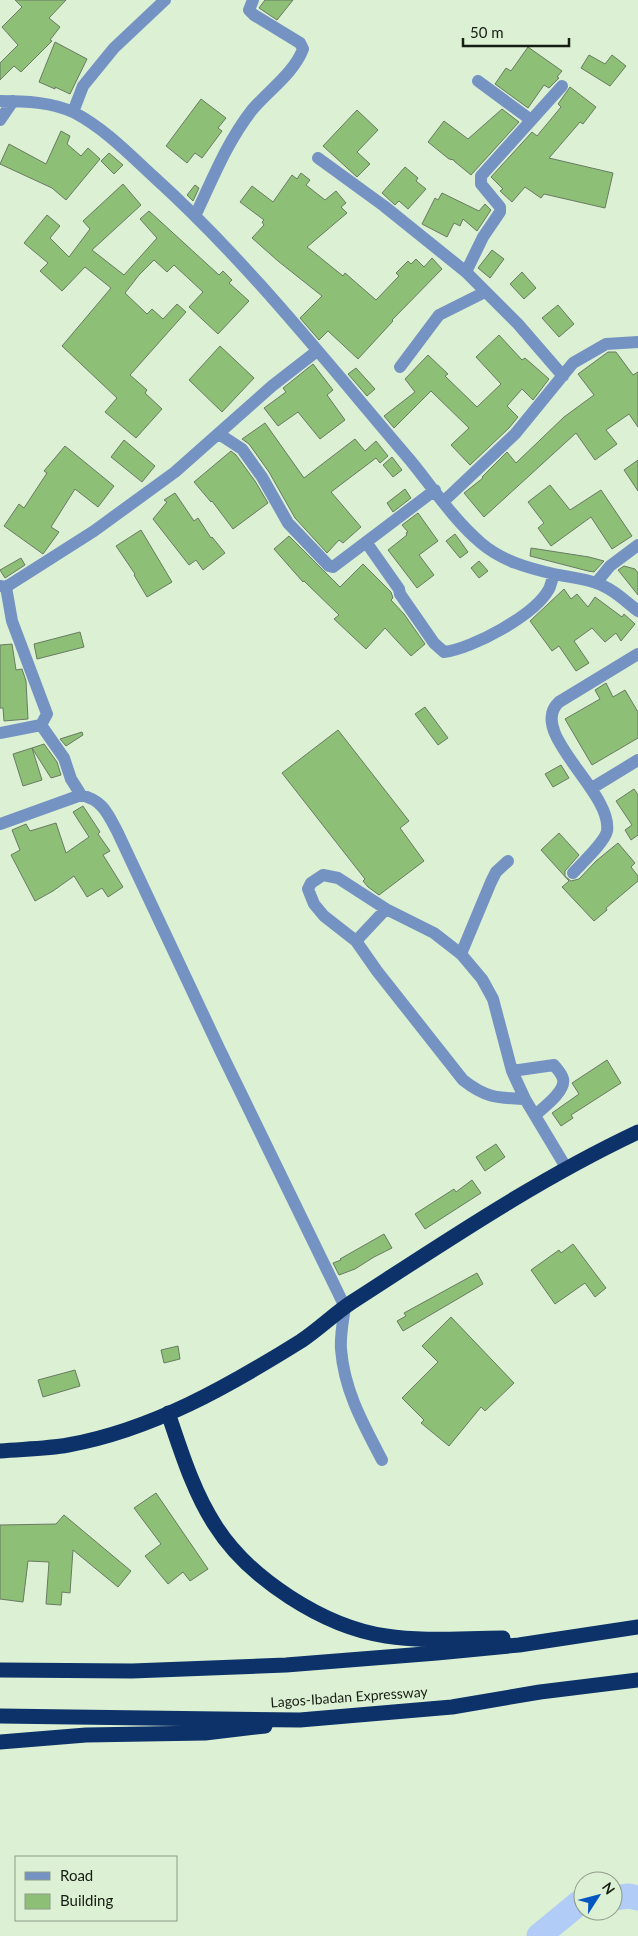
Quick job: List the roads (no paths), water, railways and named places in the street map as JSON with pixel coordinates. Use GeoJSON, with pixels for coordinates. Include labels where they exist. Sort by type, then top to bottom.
{"type":"FeatureCollection","features":[{"type":"Feature","properties":{"kind":"highway"},"geometry":{"type":"LineString","coordinates":[[0,1451],[66,1446],[98,1439],[201,1400],[303,1339],[345,1307],[516,1198],[638,1132]]}},
{"type":"Feature","properties":{"kind":"highway"},"geometry":{"type":"LineString","coordinates":[[168,1413],[181,1453],[214,1525],[250,1566],[277,1588],[309,1608],[342,1625],[384,1636],[445,1640],[567,1637]]}},
{"type":"Feature","properties":{"kind":"highway"},"geometry":{"type":"LineString","coordinates":[[0,1670],[132,1671],[286,1665],[519,1645],[638,1626]]}},
{"type":"Feature","properties":{"kind":"highway","name":"Lagos-Ibadan Expressway"},"geometry":{"type":"LineString","coordinates":[[0,1716],[300,1720],[452,1706],[540,1692],[638,1680]]}},
{"type":"Feature","properties":{"kind":"highway"},"geometry":{"type":"LineString","coordinates":[[0,1742],[86,1735],[205,1733],[244,1730],[300,1720]]}},
{"type":"Feature","properties":{"kind":"street"},"geometry":{"type":"LineString","coordinates":[[74,112],[83,86],[114,48],[165,0]]}},
{"type":"Feature","properties":{"kind":"street"},"geometry":{"type":"LineString","coordinates":[[196,214],[229,143],[253,110],[293,67],[300,57],[303,48],[300,43],[254,15],[249,10],[253,0]]}},
{"type":"Feature","properties":{"kind":"street"},"geometry":{"type":"LineString","coordinates":[[478,81],[531,120]]}},
{"type":"Feature","properties":{"kind":"street"},"geometry":{"type":"LineString","coordinates":[[466,272],[483,237],[500,212],[500,207],[481,184],[481,176],[562,86]]}},
{"type":"Feature","properties":{"kind":"street"},"geometry":{"type":"LineString","coordinates":[[0,120],[6,101],[47,105],[74,112],[105,132],[196,214],[240,262],[435,490],[460,525],[509,562],[596,583],[610,590],[638,611]]}},
{"type":"Feature","properties":{"kind":"street"},"geometry":{"type":"LineString","coordinates":[[318,158],[384,206],[466,272],[518,324],[564,376]]}},
{"type":"Feature","properties":{"kind":"street"},"geometry":{"type":"LineString","coordinates":[[400,367],[440,315],[485,292]]}},
{"type":"Feature","properties":{"kind":"street"},"geometry":{"type":"LineString","coordinates":[[444,501],[515,434],[573,363],[606,344],[638,342]]}},
{"type":"Feature","properties":{"kind":"street"},"geometry":{"type":"LineString","coordinates":[[41,725],[47,714],[12,621],[3,587],[109,520],[175,472],[272,386],[317,351]]}},
{"type":"Feature","properties":{"kind":"street"},"geometry":{"type":"LineString","coordinates":[[219,434],[242,449],[262,477],[288,523],[329,566],[333,567],[435,490]]}},
{"type":"Feature","properties":{"kind":"street"},"geometry":{"type":"LineString","coordinates":[[366,542],[400,589],[400,594],[434,643],[444,652],[457,651],[511,624],[537,603],[548,590],[554,574]]}},
{"type":"Feature","properties":{"kind":"street"},"geometry":{"type":"LineString","coordinates":[[596,583],[610,566],[638,545]]}},
{"type":"Feature","properties":{"kind":"street"},"geometry":{"type":"LineString","coordinates":[[573,873],[602,840],[607,831],[603,808],[592,788],[567,756],[557,737],[550,717],[552,708],[566,697],[638,654]]}},
{"type":"Feature","properties":{"kind":"street"},"geometry":{"type":"LineString","coordinates":[[0,733],[41,725]]}},
{"type":"Feature","properties":{"kind":"street"},"geometry":{"type":"LineString","coordinates":[[41,725],[64,758],[71,779],[81,795]]}},
{"type":"Feature","properties":{"kind":"street"},"geometry":{"type":"LineString","coordinates":[[592,788],[638,760]]}},
{"type":"Feature","properties":{"kind":"street"},"geometry":{"type":"LineString","coordinates":[[0,824],[81,795],[93,798],[105,809],[117,830],[219,1048],[345,1307],[341,1347],[344,1373],[352,1401],[382,1460]]}},
{"type":"Feature","properties":{"kind":"street"},"geometry":{"type":"LineString","coordinates":[[461,954],[496,872],[508,861]]}},
{"type":"Feature","properties":{"kind":"street"},"geometry":{"type":"LineString","coordinates":[[525,1099],[496,1098],[478,1092],[462,1080],[356,941],[324,916],[314,904],[308,889],[311,883],[323,875],[338,878],[386,909],[434,933],[461,954],[482,980],[494,999],[512,1071],[525,1099],[567,1169]]}},
{"type":"Feature","properties":{"kind":"street"},"geometry":{"type":"LineString","coordinates":[[356,941],[386,909]]}},
{"type":"Feature","properties":{"kind":"street"},"geometry":{"type":"LineString","coordinates":[[512,1071],[554,1066],[563,1079],[563,1084],[556,1096],[534,1115]]}},
{"type":"Feature","properties":{"kind":"waterway"},"geometry":{"type":"LineString","coordinates":[[623,1897],[638,1898]]}},
{"type":"Feature","properties":{"kind":"waterway"},"geometry":{"type":"LineString","coordinates":[[539,1936],[573,1908]]}}]}
